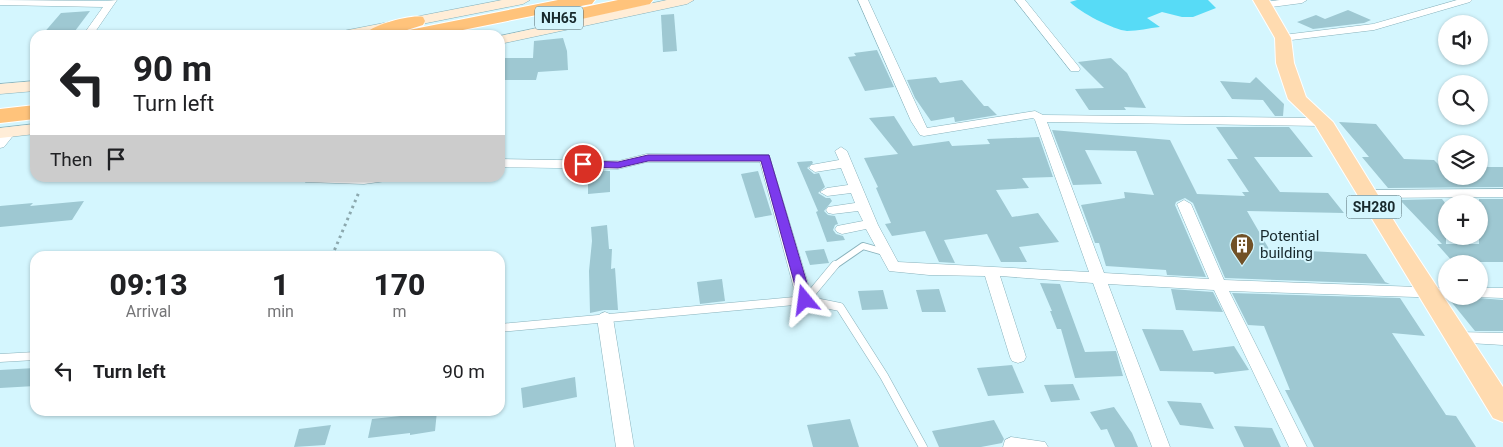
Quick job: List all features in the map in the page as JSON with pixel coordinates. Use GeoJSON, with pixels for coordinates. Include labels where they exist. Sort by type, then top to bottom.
{"type":"FeatureCollection","features":[{"type":"Feature","properties":{"kind":"highway","name":"NH65"},"geometry":{"type":"LineString","coordinates":[[412,28],[586,0]]}},
{"type":"Feature","properties":{"kind":"highway","name":"NH65"},"geometry":{"type":"LineString","coordinates":[[498,30],[644,0]]}},
{"type":"Feature","properties":{"kind":"highway"},"geometry":{"type":"LineString","coordinates":[[386,30],[412,28]]}},
{"type":"Feature","properties":{"kind":"highway"},"geometry":{"type":"LineString","coordinates":[[0,104],[30,101]]}},
{"type":"Feature","properties":{"kind":"highway"},"geometry":{"type":"LineString","coordinates":[[3,131],[30,115]]}},
{"type":"Feature","properties":{"kind":"main road","name":"SH280"},"geometry":{"type":"LineString","coordinates":[[1263,3],[1283,38],[1285,63],[1297,99],[1323,122],[1367,194],[1438,293]]}},
{"type":"Feature","properties":{"kind":"main road","name":"SH280"},"geometry":{"type":"LineString","coordinates":[[1443,305],[1457,338],[1503,410]]}},
{"type":"Feature","properties":{"kind":"street"},"geometry":{"type":"LineString","coordinates":[[392,30],[412,28],[523,0]]}},
{"type":"Feature","properties":{"kind":"street"},"geometry":{"type":"LineString","coordinates":[[505,39],[687,0]]}},
{"type":"Feature","properties":{"kind":"street"},"geometry":{"type":"LineString","coordinates":[[863,0],[917,121],[924,132],[1036,114],[1040,118],[1161,447]]}},
{"type":"Feature","properties":{"kind":"street"},"geometry":{"type":"LineString","coordinates":[[1020,0],[1075,69]]}},
{"type":"Feature","properties":{"kind":"street"},"geometry":{"type":"LineString","coordinates":[[1263,3],[1302,0]]}},
{"type":"Feature","properties":{"kind":"street"},"geometry":{"type":"LineString","coordinates":[[1283,38],[1374,27],[1468,0]]}},
{"type":"Feature","properties":{"kind":"street"},"geometry":{"type":"LineString","coordinates":[[0,2],[110,2]]}},
{"type":"Feature","properties":{"kind":"street"},"geometry":{"type":"LineString","coordinates":[[91,30],[110,2]]}},
{"type":"Feature","properties":{"kind":"street"},"geometry":{"type":"LineString","coordinates":[[0,89],[30,86]]}},
{"type":"Feature","properties":{"kind":"street"},"geometry":{"type":"LineString","coordinates":[[1040,118],[1323,122]]}},
{"type":"Feature","properties":{"kind":"street"},"geometry":{"type":"LineString","coordinates":[[3,131],[30,129]]}},
{"type":"Feature","properties":{"kind":"street"},"geometry":{"type":"LineString","coordinates":[[815,168],[843,157],[871,224],[884,252],[894,267],[1220,285],[1438,293]]}},
{"type":"Feature","properties":{"kind":"street"},"geometry":{"type":"LineString","coordinates":[[505,163],[618,165],[648,158],[765,158],[805,300]]}},
{"type":"Feature","properties":{"kind":"street"},"geometry":{"type":"LineString","coordinates":[[827,192],[856,188]]}},
{"type":"Feature","properties":{"kind":"street"},"geometry":{"type":"LineString","coordinates":[[1367,194],[1503,193]]}},
{"type":"Feature","properties":{"kind":"street"},"geometry":{"type":"LineString","coordinates":[[1184,204],[1220,285],[1298,447]]}},
{"type":"Feature","properties":{"kind":"street"},"geometry":{"type":"LineString","coordinates":[[833,210],[864,206]]}},
{"type":"Feature","properties":{"kind":"street"},"geometry":{"type":"LineString","coordinates":[[842,229],[871,224]]}},
{"type":"Feature","properties":{"kind":"street"},"geometry":{"type":"LineString","coordinates":[[991,271],[1018,357]]}},
{"type":"Feature","properties":{"kind":"street"},"geometry":{"type":"LineString","coordinates":[[1488,293],[1503,293]]}},
{"type":"Feature","properties":{"kind":"street"},"geometry":{"type":"LineString","coordinates":[[605,318],[625,447]]}},
{"type":"Feature","properties":{"kind":"street"},"geometry":{"type":"LineString","coordinates":[[1457,338],[1503,339]]}},
{"type":"Feature","properties":{"kind":"street"},"geometry":{"type":"LineString","coordinates":[[1011,445],[1039,447]]}},
{"type":"Feature","properties":{"kind":"lane"},"geometry":{"type":"LineString","coordinates":[[805,300],[826,274],[844,256],[863,246],[884,252]]}},
{"type":"Feature","properties":{"kind":"lane"},"geometry":{"type":"LineString","coordinates":[[505,328],[805,300],[840,307],[861,336],[904,407],[923,447]]}},
{"type":"Feature","properties":{"kind":"lane"},"geometry":{"type":"LineString","coordinates":[[0,358],[30,356]]}},
{"type":"Feature","properties":{"kind":"path"},"geometry":{"type":"LineString","coordinates":[[334,251],[363,182]]}},
{"type":"Feature","properties":{"kind":"water"},"geometry":{"type":"Polygon","coordinates":[[[1077,0],[1208,0],[1216,8],[1193,17],[1182,17],[1162,12],[1147,18],[1160,27],[1127,31],[1097,20],[1070,2],[1077,0]]]}},
{"type":"Feature","properties":{"kind":"building"},"geometry":{"type":"Polygon","coordinates":[[[1348,10],[1371,20],[1364,23],[1313,29],[1297,22],[1316,15],[1325,19],[1348,10]]]}},
{"type":"Feature","properties":{"kind":"building"},"geometry":{"type":"Polygon","coordinates":[[[90,11],[76,30],[46,30],[61,13],[90,11]]]}},
{"type":"Feature","properties":{"kind":"building"},"geometry":{"type":"Polygon","coordinates":[[[674,14],[677,51],[663,52],[661,15],[674,14]]]}},
{"type":"Feature","properties":{"kind":"building"},"geometry":{"type":"Polygon","coordinates":[[[563,38],[567,51],[568,70],[538,72],[536,80],[505,80],[505,58],[533,58],[534,41],[563,38]]]}},
{"type":"Feature","properties":{"kind":"building"},"geometry":{"type":"Polygon","coordinates":[[[877,50],[894,87],[865,91],[848,57],[856,56],[854,53],[877,50]]]}},
{"type":"Feature","properties":{"kind":"building"},"geometry":{"type":"Polygon","coordinates":[[[1111,58],[1127,73],[1146,108],[1124,107],[1126,110],[1089,110],[1075,89],[1104,88],[1078,62],[1111,58]]]}},
{"type":"Feature","properties":{"kind":"building"},"geometry":{"type":"Polygon","coordinates":[[[936,77],[940,83],[962,80],[984,106],[988,106],[997,115],[955,122],[954,117],[931,121],[915,98],[907,80],[936,77]]]}},
{"type":"Feature","properties":{"kind":"building"},"geometry":{"type":"Polygon","coordinates":[[[1256,77],[1284,104],[1283,116],[1275,116],[1263,100],[1232,99],[1220,81],[1250,83],[1256,77]]]}},
{"type":"Feature","properties":{"kind":"building"},"geometry":{"type":"Polygon","coordinates":[[[894,116],[913,146],[949,141],[952,146],[990,144],[987,139],[1039,137],[1053,177],[1022,178],[1029,188],[996,190],[1012,217],[1038,213],[1059,242],[1019,247],[1027,262],[1001,262],[987,234],[944,240],[955,263],[939,262],[925,231],[892,236],[885,224],[891,223],[876,188],[878,187],[864,158],[898,154],[869,118],[894,116]]]}},
{"type":"Feature","properties":{"kind":"building"},"geometry":{"type":"Polygon","coordinates":[[[1339,122],[1376,124],[1404,159],[1434,160],[1438,164],[1438,185],[1488,185],[1488,167],[1503,167],[1503,187],[1388,188],[1362,157],[1369,157],[1339,122]]]}},
{"type":"Feature","properties":{"kind":"building"},"geometry":{"type":"Polygon","coordinates":[[[1216,127],[1289,127],[1313,157],[1254,157],[1280,192],[1328,193],[1344,213],[1247,211],[1269,249],[1366,254],[1385,282],[1390,284],[1225,278],[1193,203],[1185,198],[1176,202],[1175,205],[1206,277],[1167,275],[1166,270],[1106,266],[1099,243],[1095,243],[1081,205],[1125,198],[1124,192],[1154,195],[1136,151],[1085,150],[1102,184],[1073,185],[1052,130],[1170,140],[1197,194],[1245,196],[1242,192],[1249,192],[1227,159],[1238,159],[1216,127]]]}},
{"type":"Feature","properties":{"kind":"building"},"geometry":{"type":"Polygon","coordinates":[[[812,161],[813,163],[807,168],[814,174],[819,173],[825,187],[818,193],[826,198],[830,198],[832,201],[824,211],[828,215],[835,216],[838,224],[835,225],[833,230],[836,234],[843,236],[845,240],[827,242],[816,212],[818,211],[797,162],[812,161]]]}},
{"type":"Feature","properties":{"kind":"building"},"geometry":{"type":"Polygon","coordinates":[[[588,170],[610,171],[610,192],[588,194],[588,170]]]}},
{"type":"Feature","properties":{"kind":"building"},"geometry":{"type":"Polygon","coordinates":[[[758,171],[772,215],[755,218],[741,174],[758,171]]]}},
{"type":"Feature","properties":{"kind":"building"},"geometry":{"type":"Polygon","coordinates":[[[1438,199],[1438,240],[1400,200],[1438,199]]]}},
{"type":"Feature","properties":{"kind":"building"},"geometry":{"type":"Polygon","coordinates":[[[1488,199],[1503,199],[1503,262],[1488,262],[1488,255],[1447,255],[1437,244],[1488,245],[1488,199]]]}},
{"type":"Feature","properties":{"kind":"building"},"geometry":{"type":"Polygon","coordinates":[[[84,201],[72,220],[0,227],[0,206],[33,203],[30,206],[84,201]]]}},
{"type":"Feature","properties":{"kind":"building"},"geometry":{"type":"Polygon","coordinates":[[[607,225],[609,249],[612,249],[611,269],[615,268],[618,310],[590,313],[591,227],[607,225]]]}},
{"type":"Feature","properties":{"kind":"building"},"geometry":{"type":"Polygon","coordinates":[[[824,249],[829,263],[810,265],[805,251],[824,249]]]}},
{"type":"Feature","properties":{"kind":"building"},"geometry":{"type":"Polygon","coordinates":[[[722,279],[725,301],[700,304],[697,282],[722,279]]]}},
{"type":"Feature","properties":{"kind":"building"},"geometry":{"type":"Polygon","coordinates":[[[1040,283],[1060,284],[1085,352],[1116,351],[1123,376],[1075,378],[1061,329],[1057,329],[1050,311],[1052,311],[1040,283]]]}},
{"type":"Feature","properties":{"kind":"building"},"geometry":{"type":"Polygon","coordinates":[[[939,289],[946,312],[922,312],[916,290],[939,289]]]}},
{"type":"Feature","properties":{"kind":"building"},"geometry":{"type":"Polygon","coordinates":[[[1171,289],[1213,292],[1223,312],[1176,310],[1171,289]]]}},
{"type":"Feature","properties":{"kind":"building"},"geometry":{"type":"Polygon","coordinates":[[[883,290],[888,309],[862,310],[858,291],[883,290]]]}},
{"type":"Feature","properties":{"kind":"building"},"geometry":{"type":"Polygon","coordinates":[[[1232,293],[1400,298],[1425,336],[1392,333],[1446,415],[1456,416],[1476,447],[1314,447],[1285,390],[1290,390],[1264,326],[1248,325],[1232,293]]]}},
{"type":"Feature","properties":{"kind":"building"},"geometry":{"type":"Polygon","coordinates":[[[1488,299],[1503,300],[1503,331],[1475,331],[1454,305],[1488,305],[1488,299]]]}},
{"type":"Feature","properties":{"kind":"building"},"geometry":{"type":"Polygon","coordinates":[[[1142,329],[1183,330],[1193,351],[1234,346],[1249,370],[1215,374],[1213,372],[1160,371],[1142,329]]]}},
{"type":"Feature","properties":{"kind":"building"},"geometry":{"type":"Polygon","coordinates":[[[1012,365],[1024,393],[988,396],[977,368],[1012,365]]]}},
{"type":"Feature","properties":{"kind":"building"},"geometry":{"type":"Polygon","coordinates":[[[30,368],[30,386],[0,388],[0,370],[30,368]]]}},
{"type":"Feature","properties":{"kind":"building"},"geometry":{"type":"Polygon","coordinates":[[[575,377],[577,397],[523,408],[521,388],[575,377]]]}},
{"type":"Feature","properties":{"kind":"building"},"geometry":{"type":"Polygon","coordinates":[[[1073,384],[1080,400],[1051,402],[1044,385],[1073,384]]]}},
{"type":"Feature","properties":{"kind":"building"},"geometry":{"type":"Polygon","coordinates":[[[1167,401],[1201,403],[1214,429],[1180,425],[1167,401]]]}},
{"type":"Feature","properties":{"kind":"building"},"geometry":{"type":"Polygon","coordinates":[[[1114,407],[1132,433],[1138,447],[1115,447],[1107,429],[1101,430],[1090,412],[1114,407]]]}},
{"type":"Feature","properties":{"kind":"building"},"geometry":{"type":"Polygon","coordinates":[[[400,416],[436,416],[435,431],[368,438],[372,419],[400,416]]]}},
{"type":"Feature","properties":{"kind":"building"},"geometry":{"type":"Polygon","coordinates":[[[850,419],[859,447],[813,447],[807,425],[850,419]]]}},
{"type":"Feature","properties":{"kind":"building"},"geometry":{"type":"Polygon","coordinates":[[[994,420],[1004,439],[1002,443],[981,447],[939,447],[932,431],[994,420]]]}},
{"type":"Feature","properties":{"kind":"building"},"geometry":{"type":"Polygon","coordinates":[[[331,425],[325,445],[294,447],[299,429],[331,425]]]}},
{"type":"Feature","properties":{"kind":"building"},"geometry":{"type":"Polygon","coordinates":[[[1234,426],[1272,428],[1281,447],[1244,447],[1234,426]]]}},
{"type":"Feature","properties":{"kind":"place","name":"Potential building"},"geometry":{"type":"Point","coordinates":[1242,266]}},
{"type":"Feature","properties":{"kind":"route"},"geometry":{"type":"LineString","coordinates":[[583,164],[618,165],[648,158],[765,158],[805,300]]}}]}
